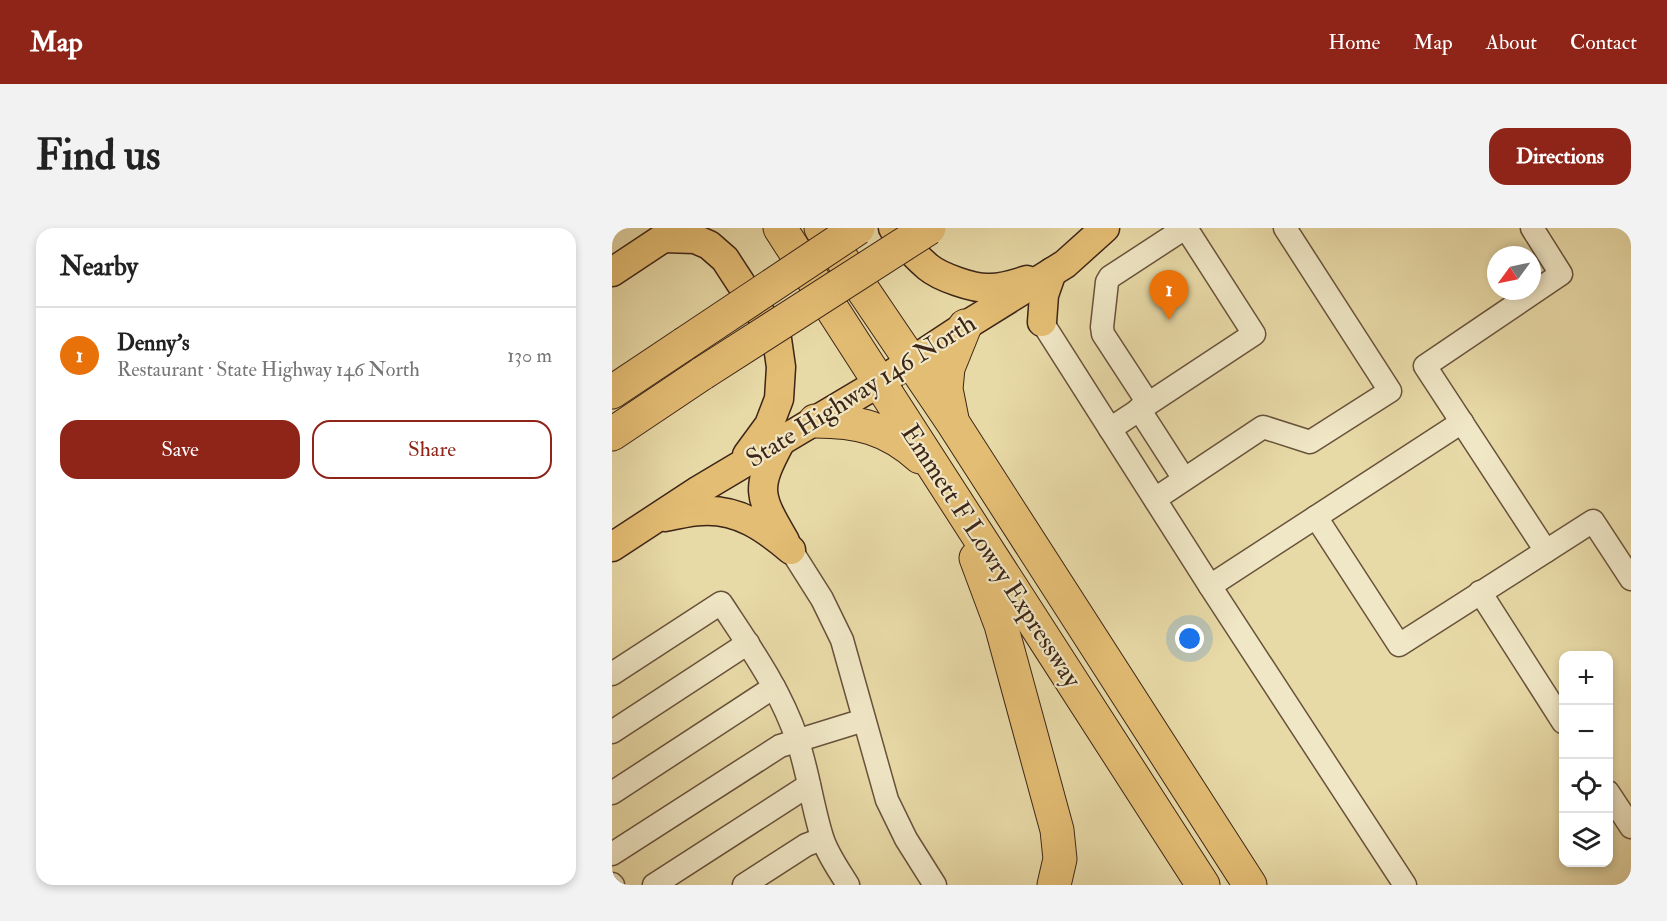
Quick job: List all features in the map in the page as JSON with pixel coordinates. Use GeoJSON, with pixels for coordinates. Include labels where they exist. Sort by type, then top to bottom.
{"type":"FeatureCollection","features":[{"type":"Feature","properties":{"kind":"highway","name":"Emmett F Lowry Expressway"},"geometry":{"type":"LineString","coordinates":[[780,228],[1203,885]]}},
{"type":"Feature","properties":{"kind":"highway","name":"Emmett F Lowry Expressway"},"geometry":{"type":"LineString","coordinates":[[821,228],[953,423],[1250,885]]}},
{"type":"Feature","properties":{"kind":"highway"},"geometry":{"type":"LineString","coordinates":[[612,392],[858,228]]}},
{"type":"Feature","properties":{"kind":"highway"},"geometry":{"type":"LineString","coordinates":[[612,434],[928,228]]}},
{"type":"Feature","properties":{"kind":"highway"},"geometry":{"type":"LineString","coordinates":[[953,423],[946,389],[948,369],[965,326]]}},
{"type":"Feature","properties":{"kind":"highway"},"geometry":{"type":"LineString","coordinates":[[815,421],[843,421],[875,428],[903,442],[947,489],[1000,626],[1057,830],[1060,859],[1054,885]]}},
{"type":"Feature","properties":{"kind":"main road"},"geometry":{"type":"LineString","coordinates":[[893,228],[902,241],[929,268],[951,279],[988,289],[1013,285],[1052,272]]}},
{"type":"Feature","properties":{"kind":"main road","name":"State Highway 146 North"},"geometry":{"type":"LineString","coordinates":[[612,548],[741,464],[880,382],[1065,264],[1105,228]]}},
{"type":"Feature","properties":{"kind":"main road"},"geometry":{"type":"LineString","coordinates":[[612,272],[671,233],[710,245],[725,259],[777,339],[781,367],[779,399],[769,425],[741,464]]}},
{"type":"Feature","properties":{"kind":"main road"},"geometry":{"type":"LineString","coordinates":[[1042,322],[1044,295],[1052,272]]}},
{"type":"Feature","properties":{"kind":"main road"},"geometry":{"type":"LineString","coordinates":[[1004,303],[1024,309],[1042,322]]}},
{"type":"Feature","properties":{"kind":"main road"},"geometry":{"type":"LineString","coordinates":[[781,441],[769,463],[762,483],[763,496],[766,509],[791,550]]}},
{"type":"Feature","properties":{"kind":"main road"},"geometry":{"type":"LineString","coordinates":[[654,519],[700,511],[714,511],[736,516],[765,528],[791,550]]}},
{"type":"Feature","properties":{"kind":"street"},"geometry":{"type":"LineString","coordinates":[[1110,429],[1143,406],[1254,334],[1186,228],[1110,277],[1107,282],[1102,327],[1103,334],[1143,406],[1184,479]]}},
{"type":"Feature","properties":{"kind":"street"},"geometry":{"type":"LineString","coordinates":[[1155,499],[1263,427],[1311,442],[1389,391],[1284,228]]}},
{"type":"Feature","properties":{"kind":"street"},"geometry":{"type":"LineString","coordinates":[[1532,228],[1562,274],[1425,366],[1546,550]]}},
{"type":"Feature","properties":{"kind":"street"},"geometry":{"type":"LineString","coordinates":[[1042,322],[1210,586],[1405,885]]}},
{"type":"Feature","properties":{"kind":"street"},"geometry":{"type":"LineString","coordinates":[[1210,586],[1462,422]]}},
{"type":"Feature","properties":{"kind":"street"},"geometry":{"type":"LineString","coordinates":[[1316,517],[1399,645],[1593,521],[1629,570]]}},
{"type":"Feature","properties":{"kind":"street"},"geometry":{"type":"LineString","coordinates":[[791,550],[822,599],[842,640],[887,800],[896,822],[935,885]]}},
{"type":"Feature","properties":{"kind":"street"},"geometry":{"type":"LineString","coordinates":[[1480,592],[1559,716]]}},
{"type":"Feature","properties":{"kind":"street"},"geometry":{"type":"LineString","coordinates":[[612,674],[721,603],[763,665],[797,740],[822,839],[842,883]]}},
{"type":"Feature","properties":{"kind":"street"},"geometry":{"type":"LineString","coordinates":[[612,732],[748,643]]}},
{"type":"Feature","properties":{"kind":"street"},"geometry":{"type":"LineString","coordinates":[[612,793],[774,687]]}},
{"type":"Feature","properties":{"kind":"street"},"geometry":{"type":"LineString","coordinates":[[612,854],[780,746],[864,720]]}},
{"type":"Feature","properties":{"kind":"street"},"geometry":{"type":"LineString","coordinates":[[654,885],[809,785]]}},
{"type":"Feature","properties":{"kind":"street"},"geometry":{"type":"LineString","coordinates":[[1613,800],[1631,827]]}},
{"type":"Feature","properties":{"kind":"street"},"geometry":{"type":"LineString","coordinates":[[744,885],[806,845],[822,839]]}},
{"type":"Feature","properties":{"kind":"place","name":"Denny's"},"geometry":{"type":"Point","coordinates":[1169,320]}}]}
